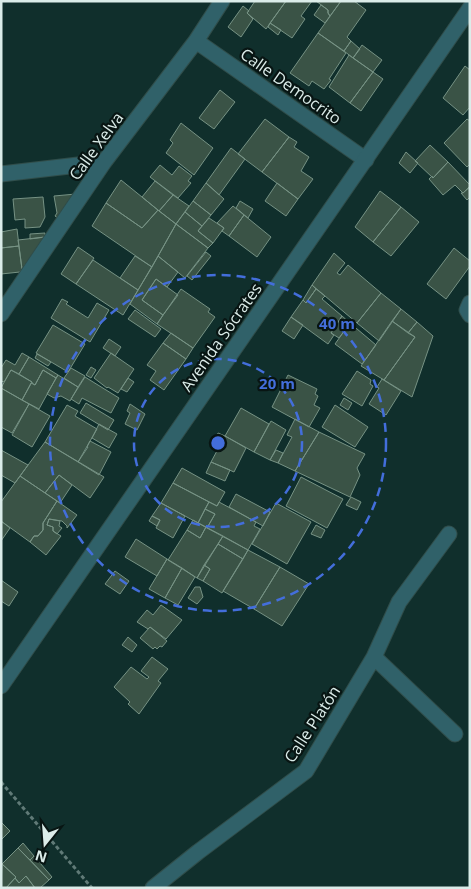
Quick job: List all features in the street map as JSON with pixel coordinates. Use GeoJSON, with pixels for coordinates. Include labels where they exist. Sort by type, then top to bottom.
{"type":"FeatureCollection","features":[{"type":"Feature","properties":{"kind":"street","name":"Calle Xelva"},"geometry":{"type":"LineString","coordinates":[[1,314],[104,162],[196,41],[222,1]]}},
{"type":"Feature","properties":{"kind":"street","name":"Avenida Sócrates"},"geometry":{"type":"LineString","coordinates":[[1,686],[470,8]]}},
{"type":"Feature","properties":{"kind":"street","name":"Calle Democrito"},"geometry":{"type":"LineString","coordinates":[[196,41],[366,160]]}},
{"type":"Feature","properties":{"kind":"street"},"geometry":{"type":"LineString","coordinates":[[1,174],[104,162]]}},
{"type":"Feature","properties":{"kind":"street","name":"Calle Platón"},"geometry":{"type":"LineString","coordinates":[[153,888],[306,771],[374,657],[399,602],[449,534]]}},
{"type":"Feature","properties":{"kind":"street"},"geometry":{"type":"LineString","coordinates":[[374,657],[455,734]]}},
{"type":"Feature","properties":{"kind":"path"},"geometry":{"type":"LineString","coordinates":[[1,782],[92,888]]}},
{"type":"Feature","properties":{"kind":"building"},"geometry":{"type":"Polygon","coordinates":[[[255,1],[286,1],[266,29],[247,13],[255,1]]]}},
{"type":"Feature","properties":{"kind":"building"},"geometry":{"type":"Polygon","coordinates":[[[286,1],[312,1],[301,16],[305,19],[292,38],[270,23],[286,1]]]}},
{"type":"Feature","properties":{"kind":"building"},"geometry":{"type":"Polygon","coordinates":[[[316,1],[341,1],[330,16],[328,10],[316,1]]]}},
{"type":"Feature","properties":{"kind":"building"},"geometry":{"type":"Polygon","coordinates":[[[341,1],[354,1],[366,10],[347,37],[351,41],[344,51],[318,33],[341,1]]]}},
{"type":"Feature","properties":{"kind":"building"},"geometry":{"type":"Polygon","coordinates":[[[321,5],[328,10],[330,16],[325,23],[314,15],[321,5]]]}},
{"type":"Feature","properties":{"kind":"building"},"geometry":{"type":"Polygon","coordinates":[[[243,6],[249,11],[247,13],[253,19],[241,37],[228,27],[243,6]]]}},
{"type":"Feature","properties":{"kind":"building"},"geometry":{"type":"Polygon","coordinates":[[[270,23],[281,30],[278,35],[268,27],[270,23]]]}},
{"type":"Feature","properties":{"kind":"building"},"geometry":{"type":"Polygon","coordinates":[[[318,33],[346,53],[324,89],[312,81],[309,86],[290,73],[318,33]]]}},
{"type":"Feature","properties":{"kind":"building"},"geometry":{"type":"Polygon","coordinates":[[[351,41],[360,49],[353,58],[344,51],[351,41]]]}},
{"type":"Feature","properties":{"kind":"building"},"geometry":{"type":"Polygon","coordinates":[[[362,45],[382,60],[373,72],[353,58],[362,45]]]}},
{"type":"Feature","properties":{"kind":"building"},"geometry":{"type":"Polygon","coordinates":[[[349,55],[373,72],[350,103],[329,87],[349,55]]]}},
{"type":"Feature","properties":{"kind":"building"},"geometry":{"type":"Polygon","coordinates":[[[465,66],[470,70],[470,107],[463,115],[443,98],[465,66]]]}},
{"type":"Feature","properties":{"kind":"building"},"geometry":{"type":"Polygon","coordinates":[[[373,72],[383,79],[361,111],[350,103],[373,72]]]}},
{"type":"Feature","properties":{"kind":"building"},"geometry":{"type":"Polygon","coordinates":[[[220,90],[235,102],[214,129],[199,118],[220,90]]]}},
{"type":"Feature","properties":{"kind":"building"},"geometry":{"type":"Polygon","coordinates":[[[265,119],[289,137],[262,172],[238,154],[265,119]]]}},
{"type":"Feature","properties":{"kind":"building"},"geometry":{"type":"Polygon","coordinates":[[[467,119],[470,121],[470,164],[467,167],[444,143],[467,119]]]}},
{"type":"Feature","properties":{"kind":"building"},"geometry":{"type":"Polygon","coordinates":[[[181,123],[213,148],[194,175],[166,153],[173,143],[170,140],[181,123]]]}},
{"type":"Feature","properties":{"kind":"building"},"geometry":{"type":"Polygon","coordinates":[[[289,137],[297,142],[294,147],[309,157],[301,171],[313,179],[298,199],[262,172],[289,137]]]}},
{"type":"Feature","properties":{"kind":"building"},"geometry":{"type":"Polygon","coordinates":[[[430,145],[448,162],[433,178],[415,161],[430,145]]]}},
{"type":"Feature","properties":{"kind":"building"},"geometry":{"type":"Polygon","coordinates":[[[231,148],[245,159],[219,195],[206,183],[231,148]]]}},
{"type":"Feature","properties":{"kind":"building"},"geometry":{"type":"Polygon","coordinates":[[[406,152],[418,163],[410,173],[399,163],[406,152]]]}},
{"type":"Feature","properties":{"kind":"building"},"geometry":{"type":"Polygon","coordinates":[[[448,162],[470,185],[463,193],[455,185],[443,195],[429,179],[432,176],[433,178],[448,162]]]}},
{"type":"Feature","properties":{"kind":"building"},"geometry":{"type":"Polygon","coordinates":[[[160,165],[172,175],[179,166],[192,176],[188,181],[191,183],[178,198],[150,177],[160,165]]]}},
{"type":"Feature","properties":{"kind":"building"},"geometry":{"type":"Polygon","coordinates":[[[121,180],[158,210],[142,228],[106,203],[121,180]]]}},
{"type":"Feature","properties":{"kind":"building"},"geometry":{"type":"Polygon","coordinates":[[[155,181],[173,195],[159,211],[142,197],[155,181]]]}},
{"type":"Feature","properties":{"kind":"building"},"geometry":{"type":"Polygon","coordinates":[[[206,183],[224,199],[211,215],[193,201],[206,183]]]}},
{"type":"Feature","properties":{"kind":"building"},"geometry":{"type":"Polygon","coordinates":[[[277,183],[298,199],[286,216],[265,201],[277,183]]]}},
{"type":"Feature","properties":{"kind":"building"},"geometry":{"type":"Polygon","coordinates":[[[469,187],[470,197],[467,200],[461,193],[469,187]]]}},
{"type":"Feature","properties":{"kind":"building"},"geometry":{"type":"Polygon","coordinates":[[[380,191],[401,207],[373,242],[355,227],[380,191]]]}},
{"type":"Feature","properties":{"kind":"building"},"geometry":{"type":"Polygon","coordinates":[[[76,194],[59,219],[55,216],[57,213],[54,196],[76,194]]]}},
{"type":"Feature","properties":{"kind":"building"},"geometry":{"type":"Polygon","coordinates":[[[173,195],[189,206],[176,224],[159,211],[173,195]]]}},
{"type":"Feature","properties":{"kind":"building"},"geometry":{"type":"Polygon","coordinates":[[[43,197],[45,217],[40,227],[25,228],[25,219],[15,220],[13,199],[43,197]]]}},
{"type":"Feature","properties":{"kind":"building"},"geometry":{"type":"Polygon","coordinates":[[[193,201],[211,215],[202,226],[185,212],[193,201]]]}},
{"type":"Feature","properties":{"kind":"building"},"geometry":{"type":"Polygon","coordinates":[[[240,201],[253,209],[248,218],[236,208],[240,201]]]}},
{"type":"Feature","properties":{"kind":"building"},"geometry":{"type":"Polygon","coordinates":[[[106,203],[142,228],[158,210],[176,224],[152,267],[92,226],[106,203]]]}},
{"type":"Feature","properties":{"kind":"building"},"geometry":{"type":"Polygon","coordinates":[[[233,206],[244,215],[229,236],[222,231],[224,228],[217,223],[233,206]]]}},
{"type":"Feature","properties":{"kind":"building"},"geometry":{"type":"Polygon","coordinates":[[[401,207],[419,222],[391,256],[373,242],[401,207]]]}},
{"type":"Feature","properties":{"kind":"building"},"geometry":{"type":"Polygon","coordinates":[[[185,212],[202,226],[198,231],[213,243],[208,248],[176,224],[185,212]]]}},
{"type":"Feature","properties":{"kind":"building"},"geometry":{"type":"Polygon","coordinates":[[[244,215],[271,237],[257,257],[229,236],[244,215]]]}},
{"type":"Feature","properties":{"kind":"building"},"geometry":{"type":"Polygon","coordinates":[[[209,218],[224,228],[213,243],[198,231],[209,218]]]}},
{"type":"Feature","properties":{"kind":"building"},"geometry":{"type":"Polygon","coordinates":[[[176,224],[208,248],[185,278],[158,256],[176,224]]]}},
{"type":"Feature","properties":{"kind":"building"},"geometry":{"type":"Polygon","coordinates":[[[17,229],[19,246],[1,248],[1,232],[17,229]]]}},
{"type":"Feature","properties":{"kind":"building"},"geometry":{"type":"Polygon","coordinates":[[[45,233],[45,237],[30,239],[30,234],[45,233]]]}},
{"type":"Feature","properties":{"kind":"building"},"geometry":{"type":"Polygon","coordinates":[[[45,237],[22,269],[18,240],[45,237]]]}},
{"type":"Feature","properties":{"kind":"building"},"geometry":{"type":"Polygon","coordinates":[[[19,246],[22,269],[20,272],[1,274],[1,248],[19,246]]]}},
{"type":"Feature","properties":{"kind":"building"},"geometry":{"type":"Polygon","coordinates":[[[78,247],[94,258],[76,284],[61,274],[78,247]]]}},
{"type":"Feature","properties":{"kind":"building"},"geometry":{"type":"Polygon","coordinates":[[[454,248],[470,261],[470,266],[446,299],[427,284],[454,248]]]}},
{"type":"Feature","properties":{"kind":"building"},"geometry":{"type":"Polygon","coordinates":[[[206,252],[211,256],[192,280],[187,276],[206,252]]]}},
{"type":"Feature","properties":{"kind":"building"},"geometry":{"type":"Polygon","coordinates":[[[334,253],[345,263],[337,273],[340,275],[348,265],[381,293],[357,323],[312,285],[334,253]]]}},
{"type":"Feature","properties":{"kind":"building"},"geometry":{"type":"Polygon","coordinates":[[[135,256],[152,267],[138,290],[120,278],[135,256]]]}},
{"type":"Feature","properties":{"kind":"building"},"geometry":{"type":"Polygon","coordinates":[[[158,256],[178,272],[167,287],[156,279],[142,300],[163,315],[157,324],[130,304],[158,256]]]}},
{"type":"Feature","properties":{"kind":"building"},"geometry":{"type":"Polygon","coordinates":[[[93,260],[138,290],[123,315],[76,284],[93,260]]]}},
{"type":"Feature","properties":{"kind":"building"},"geometry":{"type":"Polygon","coordinates":[[[156,279],[178,295],[163,315],[142,300],[156,279]]]}},
{"type":"Feature","properties":{"kind":"building"},"geometry":{"type":"Polygon","coordinates":[[[312,285],[316,289],[306,303],[303,300],[312,285]]]}},
{"type":"Feature","properties":{"kind":"building"},"geometry":{"type":"Polygon","coordinates":[[[181,289],[210,309],[208,312],[215,317],[193,348],[157,324],[181,289]]]}},
{"type":"Feature","properties":{"kind":"building"},"geometry":{"type":"Polygon","coordinates":[[[316,289],[325,296],[322,299],[342,316],[331,333],[334,335],[328,344],[291,317],[303,300],[306,303],[316,289]]]}},
{"type":"Feature","properties":{"kind":"building"},"geometry":{"type":"Polygon","coordinates":[[[381,293],[401,309],[379,341],[357,323],[381,293]]]}},
{"type":"Feature","properties":{"kind":"building"},"geometry":{"type":"Polygon","coordinates":[[[62,299],[68,302],[66,304],[88,318],[97,303],[109,310],[90,342],[51,318],[62,299]]]}},
{"type":"Feature","properties":{"kind":"building"},"geometry":{"type":"Polygon","coordinates":[[[401,309],[417,322],[408,333],[392,321],[401,309]]]}},
{"type":"Feature","properties":{"kind":"building"},"geometry":{"type":"Polygon","coordinates":[[[135,310],[161,329],[155,337],[128,319],[135,310]]]}},
{"type":"Feature","properties":{"kind":"building"},"geometry":{"type":"Polygon","coordinates":[[[342,316],[350,323],[339,338],[331,333],[342,316]]]}},
{"type":"Feature","properties":{"kind":"building"},"geometry":{"type":"Polygon","coordinates":[[[291,317],[303,325],[294,339],[282,331],[291,317]]]}},
{"type":"Feature","properties":{"kind":"building"},"geometry":{"type":"Polygon","coordinates":[[[392,321],[415,337],[384,380],[361,366],[392,321]]]}},
{"type":"Feature","properties":{"kind":"building"},"geometry":{"type":"Polygon","coordinates":[[[417,322],[433,336],[412,397],[384,380],[415,337],[408,333],[417,322]]]}},
{"type":"Feature","properties":{"kind":"building"},"geometry":{"type":"Polygon","coordinates":[[[350,323],[376,345],[362,364],[335,344],[350,323]]]}},
{"type":"Feature","properties":{"kind":"building"},"geometry":{"type":"Polygon","coordinates":[[[53,325],[85,344],[68,372],[36,353],[53,325]]]}},
{"type":"Feature","properties":{"kind":"building"},"geometry":{"type":"Polygon","coordinates":[[[171,333],[193,348],[186,359],[163,343],[171,333]]]}},
{"type":"Feature","properties":{"kind":"building"},"geometry":{"type":"Polygon","coordinates":[[[109,339],[121,347],[115,356],[103,348],[109,339]]]}},
{"type":"Feature","properties":{"kind":"building"},"geometry":{"type":"Polygon","coordinates":[[[163,343],[186,359],[164,390],[150,380],[156,371],[147,365],[163,343]]]}},
{"type":"Feature","properties":{"kind":"building"},"geometry":{"type":"Polygon","coordinates":[[[22,353],[29,357],[19,374],[11,370],[4,382],[1,381],[1,368],[6,360],[15,365],[22,353]]]}},
{"type":"Feature","properties":{"kind":"building"},"geometry":{"type":"Polygon","coordinates":[[[111,353],[134,369],[118,393],[107,388],[94,378],[111,353]]]}},
{"type":"Feature","properties":{"kind":"building"},"geometry":{"type":"Polygon","coordinates":[[[37,354],[51,362],[48,366],[35,358],[37,354]]]}},
{"type":"Feature","properties":{"kind":"building"},"geometry":{"type":"Polygon","coordinates":[[[29,357],[58,375],[56,378],[43,370],[35,385],[19,374],[29,357]]]}},
{"type":"Feature","properties":{"kind":"building"},"geometry":{"type":"Polygon","coordinates":[[[91,367],[96,370],[91,378],[86,375],[91,367]]]}},
{"type":"Feature","properties":{"kind":"building"},"geometry":{"type":"Polygon","coordinates":[[[71,368],[85,376],[78,387],[64,378],[71,368]]]}},
{"type":"Feature","properties":{"kind":"building"},"geometry":{"type":"Polygon","coordinates":[[[11,370],[32,382],[22,400],[1,388],[11,370]]]}},
{"type":"Feature","properties":{"kind":"building"},"geometry":{"type":"Polygon","coordinates":[[[43,370],[56,378],[39,409],[22,400],[31,383],[35,385],[43,370]]]}},
{"type":"Feature","properties":{"kind":"building"},"geometry":{"type":"Polygon","coordinates":[[[357,371],[371,380],[370,384],[373,386],[362,406],[342,394],[357,371]]]}},
{"type":"Feature","properties":{"kind":"building"},"geometry":{"type":"Polygon","coordinates":[[[58,375],[78,387],[70,401],[61,396],[54,398],[47,394],[58,375]]]}},
{"type":"Feature","properties":{"kind":"building"},"geometry":{"type":"Polygon","coordinates":[[[288,375],[317,389],[315,394],[318,396],[314,405],[320,408],[309,427],[272,407],[288,375]]]}},
{"type":"Feature","properties":{"kind":"building"},"geometry":{"type":"Polygon","coordinates":[[[85,377],[119,398],[111,413],[82,398],[79,404],[71,399],[85,377]]]}},
{"type":"Feature","properties":{"kind":"building"},"geometry":{"type":"Polygon","coordinates":[[[128,378],[134,382],[127,392],[121,389],[128,378]]]}},
{"type":"Feature","properties":{"kind":"building"},"geometry":{"type":"Polygon","coordinates":[[[382,379],[401,391],[386,415],[369,404],[382,379]]]}},
{"type":"Feature","properties":{"kind":"building"},"geometry":{"type":"Polygon","coordinates":[[[1,388],[29,404],[12,433],[1,427],[1,388]]]}},
{"type":"Feature","properties":{"kind":"building"},"geometry":{"type":"Polygon","coordinates":[[[344,398],[352,403],[348,410],[340,405],[344,398]]]}},
{"type":"Feature","properties":{"kind":"building"},"geometry":{"type":"Polygon","coordinates":[[[86,403],[114,420],[108,430],[80,413],[86,403]]]}},
{"type":"Feature","properties":{"kind":"building"},"geometry":{"type":"Polygon","coordinates":[[[29,404],[50,416],[32,447],[12,435],[29,404]]]}},
{"type":"Feature","properties":{"kind":"building"},"geometry":{"type":"Polygon","coordinates":[[[130,404],[145,414],[137,430],[125,424],[130,413],[127,411],[130,404]]]}},
{"type":"Feature","properties":{"kind":"building"},"geometry":{"type":"Polygon","coordinates":[[[67,405],[78,411],[75,416],[97,429],[78,462],[45,442],[67,405]]]}},
{"type":"Feature","properties":{"kind":"building"},"geometry":{"type":"Polygon","coordinates":[[[335,405],[368,427],[355,447],[322,427],[335,405]]]}},
{"type":"Feature","properties":{"kind":"building"},"geometry":{"type":"Polygon","coordinates":[[[241,408],[269,424],[254,452],[225,436],[241,408]]]}},
{"type":"Feature","properties":{"kind":"building"},"geometry":{"type":"Polygon","coordinates":[[[295,419],[319,432],[295,471],[278,463],[292,437],[287,435],[295,419]]]}},
{"type":"Feature","properties":{"kind":"building"},"geometry":{"type":"Polygon","coordinates":[[[271,421],[286,430],[270,460],[254,452],[271,421]]]}},
{"type":"Feature","properties":{"kind":"building"},"geometry":{"type":"Polygon","coordinates":[[[99,424],[117,434],[109,448],[92,438],[99,424]]]}},
{"type":"Feature","properties":{"kind":"building"},"geometry":{"type":"Polygon","coordinates":[[[319,432],[365,454],[357,468],[360,475],[350,497],[295,471],[319,432]]]}},
{"type":"Feature","properties":{"kind":"building"},"geometry":{"type":"Polygon","coordinates":[[[218,433],[225,436],[217,449],[211,446],[218,433]]]}},
{"type":"Feature","properties":{"kind":"building"},"geometry":{"type":"Polygon","coordinates":[[[225,436],[246,448],[234,472],[211,462],[225,436]]]}},
{"type":"Feature","properties":{"kind":"building"},"geometry":{"type":"Polygon","coordinates":[[[90,441],[111,452],[99,475],[78,462],[90,441]]]}},
{"type":"Feature","properties":{"kind":"building"},"geometry":{"type":"Polygon","coordinates":[[[45,442],[104,477],[90,498],[59,475],[45,493],[20,476],[45,442]]]}},
{"type":"Feature","properties":{"kind":"building"},"geometry":{"type":"Polygon","coordinates":[[[1,450],[28,465],[15,483],[1,475],[1,450]]]}},
{"type":"Feature","properties":{"kind":"building"},"geometry":{"type":"Polygon","coordinates":[[[276,450],[283,453],[278,463],[270,460],[276,450]]]}},
{"type":"Feature","properties":{"kind":"building"},"geometry":{"type":"Polygon","coordinates":[[[211,462],[230,470],[225,481],[206,473],[211,462]]]}},
{"type":"Feature","properties":{"kind":"building"},"geometry":{"type":"Polygon","coordinates":[[[182,468],[225,492],[217,506],[173,483],[182,468]]]}},
{"type":"Feature","properties":{"kind":"building"},"geometry":{"type":"Polygon","coordinates":[[[59,475],[72,485],[60,503],[45,493],[59,475]]]}},
{"type":"Feature","properties":{"kind":"building"},"geometry":{"type":"Polygon","coordinates":[[[20,476],[57,501],[43,523],[43,530],[38,536],[34,536],[30,542],[1,521],[1,502],[20,476]]]}},
{"type":"Feature","properties":{"kind":"building"},"geometry":{"type":"Polygon","coordinates":[[[301,477],[343,499],[327,528],[286,506],[301,477]]]}},
{"type":"Feature","properties":{"kind":"building"},"geometry":{"type":"Polygon","coordinates":[[[173,483],[209,502],[198,523],[161,503],[173,483]]]}},
{"type":"Feature","properties":{"kind":"building"},"geometry":{"type":"Polygon","coordinates":[[[236,494],[270,512],[263,526],[229,507],[236,494]]]}},
{"type":"Feature","properties":{"kind":"building"},"geometry":{"type":"Polygon","coordinates":[[[351,497],[361,502],[357,510],[346,505],[351,497]]]}},
{"type":"Feature","properties":{"kind":"building"},"geometry":{"type":"Polygon","coordinates":[[[57,501],[77,515],[67,528],[62,521],[49,519],[47,525],[53,527],[53,531],[61,536],[46,555],[30,542],[34,536],[38,536],[43,530],[43,523],[57,501]]]}},
{"type":"Feature","properties":{"kind":"building"},"geometry":{"type":"Polygon","coordinates":[[[209,502],[217,506],[219,502],[256,522],[254,526],[260,529],[248,550],[207,528],[215,514],[205,509],[209,502]]]}},
{"type":"Feature","properties":{"kind":"building"},"geometry":{"type":"Polygon","coordinates":[[[161,503],[185,516],[173,538],[156,528],[160,520],[152,516],[161,503]]]}},
{"type":"Feature","properties":{"kind":"building"},"geometry":{"type":"Polygon","coordinates":[[[276,503],[311,522],[287,564],[252,544],[276,503]]]}},
{"type":"Feature","properties":{"kind":"building"},"geometry":{"type":"Polygon","coordinates":[[[205,509],[215,514],[207,528],[198,523],[205,509]]]}},
{"type":"Feature","properties":{"kind":"building"},"geometry":{"type":"Polygon","coordinates":[[[152,516],[160,520],[157,526],[149,521],[152,516]]]}},
{"type":"Feature","properties":{"kind":"building"},"geometry":{"type":"Polygon","coordinates":[[[49,519],[60,521],[59,526],[62,528],[57,534],[53,531],[53,527],[47,525],[49,519]]]}},
{"type":"Feature","properties":{"kind":"building"},"geometry":{"type":"Polygon","coordinates":[[[193,520],[206,527],[200,538],[187,530],[193,520]]]}},
{"type":"Feature","properties":{"kind":"building"},"geometry":{"type":"Polygon","coordinates":[[[1,521],[10,528],[1,541],[1,521]]]}},
{"type":"Feature","properties":{"kind":"building"},"geometry":{"type":"Polygon","coordinates":[[[316,525],[325,530],[321,538],[311,534],[316,525]]]}},
{"type":"Feature","properties":{"kind":"building"},"geometry":{"type":"Polygon","coordinates":[[[206,527],[223,536],[197,578],[168,560],[187,530],[200,538],[206,527]]]}},
{"type":"Feature","properties":{"kind":"building"},"geometry":{"type":"Polygon","coordinates":[[[223,536],[248,550],[243,559],[218,544],[223,536]]]}},
{"type":"Feature","properties":{"kind":"building"},"geometry":{"type":"Polygon","coordinates":[[[136,539],[167,559],[157,576],[125,557],[136,539]]]}},
{"type":"Feature","properties":{"kind":"building"},"geometry":{"type":"Polygon","coordinates":[[[218,544],[243,559],[222,593],[203,581],[210,569],[204,565],[218,544]]]}},
{"type":"Feature","properties":{"kind":"building"},"geometry":{"type":"Polygon","coordinates":[[[248,550],[280,567],[254,609],[223,591],[248,550]]]}},
{"type":"Feature","properties":{"kind":"building"},"geometry":{"type":"Polygon","coordinates":[[[167,559],[182,568],[165,598],[149,589],[167,559]]]}},
{"type":"Feature","properties":{"kind":"building"},"geometry":{"type":"Polygon","coordinates":[[[204,565],[210,569],[203,581],[197,578],[204,565]]]}},
{"type":"Feature","properties":{"kind":"building"},"geometry":{"type":"Polygon","coordinates":[[[280,567],[309,584],[282,626],[254,609],[280,567]]]}},
{"type":"Feature","properties":{"kind":"building"},"geometry":{"type":"Polygon","coordinates":[[[182,568],[195,577],[178,605],[165,598],[182,568]]]}},
{"type":"Feature","properties":{"kind":"building"},"geometry":{"type":"Polygon","coordinates":[[[115,571],[129,581],[120,594],[105,584],[115,571]]]}},
{"type":"Feature","properties":{"kind":"building"},"geometry":{"type":"Polygon","coordinates":[[[1,580],[18,592],[9,606],[1,601],[1,580]]]}},
{"type":"Feature","properties":{"kind":"building"},"geometry":{"type":"Polygon","coordinates":[[[195,587],[200,587],[203,597],[197,604],[188,598],[195,587]]]}},
{"type":"Feature","properties":{"kind":"building"},"geometry":{"type":"Polygon","coordinates":[[[161,605],[182,620],[166,639],[150,627],[148,629],[137,622],[147,610],[153,615],[161,605]]]}},
{"type":"Feature","properties":{"kind":"building"},"geometry":{"type":"Polygon","coordinates":[[[150,627],[167,641],[162,647],[160,646],[157,649],[155,647],[153,649],[140,638],[150,627]]]}},
{"type":"Feature","properties":{"kind":"building"},"geometry":{"type":"Polygon","coordinates":[[[128,637],[137,645],[132,652],[122,645],[128,637]]]}},
{"type":"Feature","properties":{"kind":"building"},"geometry":{"type":"Polygon","coordinates":[[[152,657],[168,669],[158,681],[161,683],[139,714],[128,704],[130,702],[114,687],[131,667],[147,679],[149,677],[141,671],[152,657]]]}},
{"type":"Feature","properties":{"kind":"building"},"geometry":{"type":"Polygon","coordinates":[[[1,822],[10,831],[1,840],[1,822]]]}},
{"type":"Feature","properties":{"kind":"building"},"geometry":{"type":"Polygon","coordinates":[[[23,843],[34,856],[30,860],[18,848],[23,843]]]}},
{"type":"Feature","properties":{"kind":"building"},"geometry":{"type":"Polygon","coordinates":[[[18,848],[49,880],[40,888],[35,888],[26,876],[19,883],[16,877],[2,864],[18,848]]]}},
{"type":"Feature","properties":{"kind":"building"},"geometry":{"type":"Polygon","coordinates":[[[34,856],[52,877],[49,880],[30,860],[34,856]]]}},
{"type":"Feature","properties":{"kind":"building"},"geometry":{"type":"Polygon","coordinates":[[[2,864],[16,877],[6,888],[1,888],[2,864]]]}},
{"type":"Feature","properties":{"kind":"building"},"geometry":{"type":"Polygon","coordinates":[[[26,876],[35,888],[6,888],[15,878],[19,883],[26,876]]]}}]}
